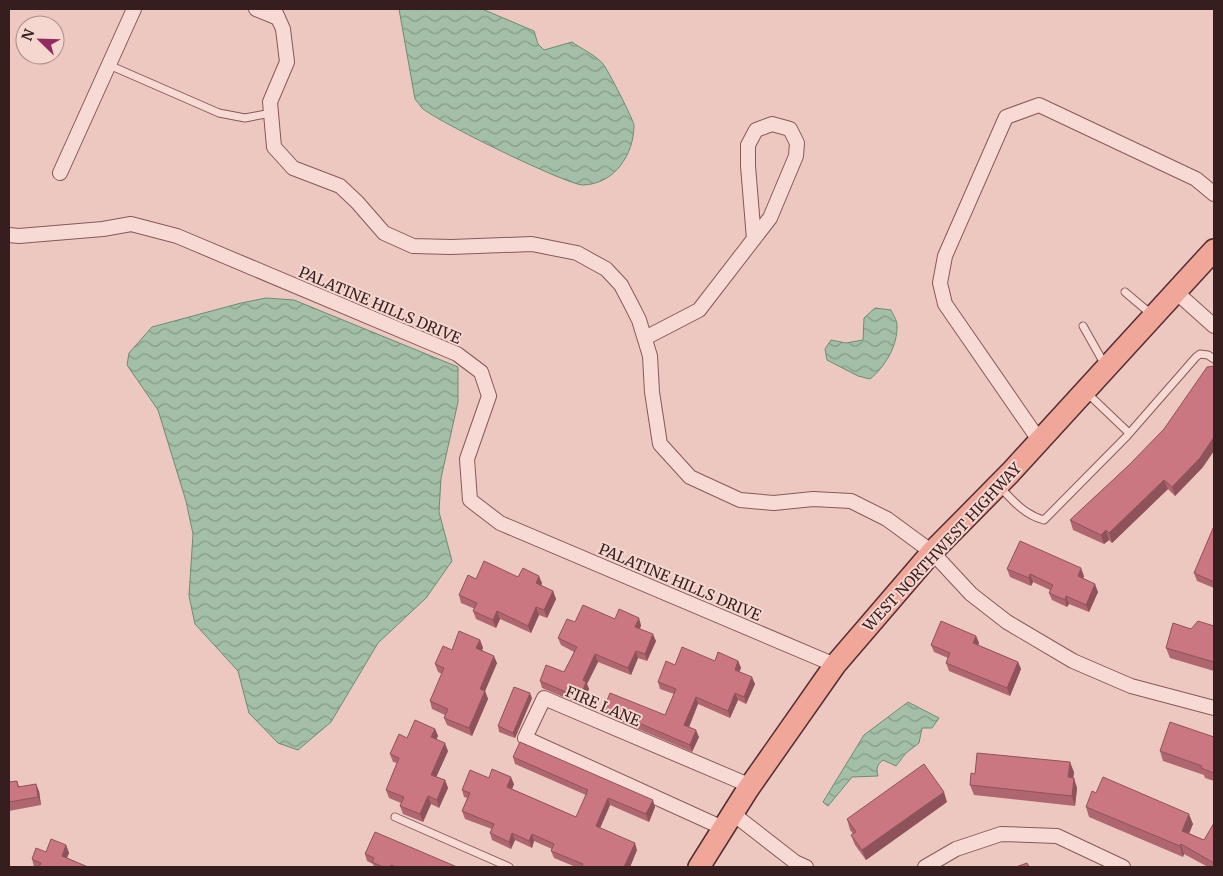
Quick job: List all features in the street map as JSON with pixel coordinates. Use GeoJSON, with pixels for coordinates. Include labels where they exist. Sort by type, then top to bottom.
{"type":"FeatureCollection","features":[{"type":"Feature","properties":{"kind":"main road","name":"WEST NORTHWEST HIGHWAY"},"geometry":{"type":"LineString","coordinates":[[699,867],[751,786],[835,665],[932,552],[998,485],[1210,257]]}},
{"type":"Feature","properties":{"kind":"street"},"geometry":{"type":"LineString","coordinates":[[60,173],[134,9]]}},
{"type":"Feature","properties":{"kind":"street"},"geometry":{"type":"LineString","coordinates":[[256,9],[276,13],[283,29],[287,62],[270,102],[274,147],[293,168],[340,186],[358,202],[384,234],[413,246],[532,244],[577,253],[606,269],[621,285],[639,320],[645,338],[650,356],[652,392],[660,444],[690,477],[740,500],[774,504],[813,499],[851,501],[887,519],[932,552],[971,594],[1007,622],[1073,661],[1131,686],[1214,708]]}},
{"type":"Feature","properties":{"kind":"street"},"geometry":{"type":"LineString","coordinates":[[1039,440],[945,304],[940,282],[945,256],[1006,116],[1039,105],[1196,178],[1214,194]]}},
{"type":"Feature","properties":{"kind":"street"},"geometry":{"type":"LineString","coordinates":[[645,338],[699,310],[754,239],[770,218],[796,156],[797,143],[790,130],[772,124],[756,130],[748,146],[754,239]]}},
{"type":"Feature","properties":{"kind":"street","name":"PALATINE HILLS DRIVE"},"geometry":{"type":"LineString","coordinates":[[9,235],[19,236],[103,229],[132,224],[159,231],[177,236],[457,354],[482,372],[490,396],[467,459],[470,500],[500,523],[835,665]]}},
{"type":"Feature","properties":{"kind":"street"},"geometry":{"type":"LineString","coordinates":[[1176,292],[1214,326]]}},
{"type":"Feature","properties":{"kind":"street","name":"FIRE LANE"},"geometry":{"type":"LineString","coordinates":[[728,821],[526,738],[544,698],[751,786]]}},
{"type":"Feature","properties":{"kind":"street"},"geometry":{"type":"LineString","coordinates":[[728,821],[794,862],[806,867]]}},
{"type":"Feature","properties":{"kind":"street"},"geometry":{"type":"LineString","coordinates":[[925,867],[956,849],[1001,834],[1057,836],[1123,867]]}},
{"type":"Feature","properties":{"kind":"lane"},"geometry":{"type":"LineString","coordinates":[[109,65],[219,113],[245,118],[271,112]]}},
{"type":"Feature","properties":{"kind":"lane"},"geometry":{"type":"LineString","coordinates":[[1125,292],[1154,316]]}},
{"type":"Feature","properties":{"kind":"lane"},"geometry":{"type":"LineString","coordinates":[[1084,326],[1107,367]]}},
{"type":"Feature","properties":{"kind":"lane"},"geometry":{"type":"LineString","coordinates":[[998,485],[1024,512],[1044,520],[1129,433],[1196,357],[1200,354],[1214,358]]}},
{"type":"Feature","properties":{"kind":"lane"},"geometry":{"type":"LineString","coordinates":[[1085,390],[1129,433]]}},
{"type":"Feature","properties":{"kind":"lane"},"geometry":{"type":"LineString","coordinates":[[395,817],[508,867]]}},
{"type":"Feature","properties":{"kind":"water"},"geometry":{"type":"Polygon","coordinates":[[[399,9],[482,9],[534,31],[538,44],[544,50],[572,42],[593,55],[606,68],[634,125],[631,146],[620,166],[604,179],[594,183],[583,185],[572,182],[553,175],[451,126],[422,108],[415,99],[399,9]]]}},
{"type":"Feature","properties":{"kind":"water"},"geometry":{"type":"Polygon","coordinates":[[[266,298],[294,300],[458,367],[458,402],[441,478],[439,512],[452,561],[426,598],[378,643],[331,722],[298,750],[278,743],[249,713],[238,671],[195,624],[189,596],[193,534],[186,501],[158,410],[127,365],[129,353],[152,327],[266,298]]]}},
{"type":"Feature","properties":{"kind":"water"},"geometry":{"type":"Polygon","coordinates":[[[875,308],[891,310],[896,319],[897,333],[893,348],[885,362],[870,379],[858,376],[827,360],[825,349],[831,340],[846,343],[863,340],[864,318],[875,308]]]}},
{"type":"Feature","properties":{"kind":"water"},"geometry":{"type":"Polygon","coordinates":[[[908,702],[939,718],[932,728],[922,728],[919,743],[906,753],[896,766],[883,760],[879,763],[878,776],[852,777],[828,806],[823,802],[864,735],[908,702]]]}},
{"type":"Feature","properties":{"kind":"building"},"geometry":{"type":"Polygon","coordinates":[[[1214,366],[1214,437],[1200,458],[1172,487],[1164,480],[1109,533],[1106,530],[1101,535],[1070,520],[1129,465],[1164,429],[1207,367],[1214,366]]]}},
{"type":"Feature","properties":{"kind":"building"},"geometry":{"type":"Polygon","coordinates":[[[1214,526],[1214,582],[1194,573],[1214,526]]]}},
{"type":"Feature","properties":{"kind":"building"},"geometry":{"type":"Polygon","coordinates":[[[1020,541],[1081,568],[1078,576],[1095,584],[1086,605],[1066,596],[1065,600],[1049,593],[1053,585],[1030,574],[1029,578],[1007,569],[1020,541]]]}},
{"type":"Feature","properties":{"kind":"building"},"geometry":{"type":"Polygon","coordinates":[[[484,561],[518,577],[523,568],[539,576],[536,583],[553,591],[544,610],[536,607],[528,626],[497,611],[493,620],[473,611],[477,603],[459,595],[468,575],[476,579],[484,561]]]}},
{"type":"Feature","properties":{"kind":"building"},"geometry":{"type":"Polygon","coordinates":[[[583,605],[615,619],[619,609],[639,618],[635,627],[653,634],[645,654],[636,651],[628,668],[595,654],[583,680],[586,682],[580,698],[540,681],[546,665],[564,672],[577,647],[558,638],[567,619],[575,622],[583,605]]]}},
{"type":"Feature","properties":{"kind":"building"},"geometry":{"type":"Polygon","coordinates":[[[941,621],[976,636],[973,643],[1018,662],[1007,688],[946,663],[950,653],[931,645],[941,621]]]}},
{"type":"Feature","properties":{"kind":"building"},"geometry":{"type":"Polygon","coordinates":[[[1198,621],[1214,626],[1214,662],[1166,648],[1173,623],[1191,629],[1198,621]]]}},
{"type":"Feature","properties":{"kind":"building"},"geometry":{"type":"Polygon","coordinates":[[[459,631],[480,640],[476,648],[494,656],[480,689],[485,691],[469,728],[444,718],[448,709],[430,701],[444,668],[435,664],[443,646],[452,650],[459,631]]]}},
{"type":"Feature","properties":{"kind":"building"},"geometry":{"type":"Polygon","coordinates":[[[682,647],[715,661],[718,652],[738,661],[735,670],[752,677],[744,697],[735,693],[728,711],[696,697],[684,725],[696,730],[690,745],[604,708],[610,693],[665,715],[676,689],[658,682],[666,661],[675,665],[682,647]]]}},
{"type":"Feature","properties":{"kind":"building"},"geometry":{"type":"Polygon","coordinates":[[[514,687],[530,693],[513,733],[498,726],[514,687]]]}},
{"type":"Feature","properties":{"kind":"building"},"geometry":{"type":"Polygon","coordinates":[[[415,720],[435,729],[431,737],[445,743],[431,775],[445,780],[437,800],[428,796],[420,814],[400,806],[404,797],[386,790],[399,758],[390,754],[399,734],[407,738],[415,720]]]}},
{"type":"Feature","properties":{"kind":"building"},"geometry":{"type":"Polygon","coordinates":[[[1170,722],[1214,737],[1214,773],[1201,768],[1202,766],[1160,751],[1170,722]]]}},
{"type":"Feature","properties":{"kind":"building"},"geometry":{"type":"Polygon","coordinates":[[[520,742],[653,800],[646,814],[608,798],[596,826],[635,843],[624,867],[581,867],[583,864],[551,851],[554,844],[532,834],[529,841],[512,833],[509,842],[490,833],[494,824],[462,811],[470,793],[462,790],[470,770],[489,778],[492,769],[511,777],[507,787],[576,817],[588,790],[513,757],[520,742]]]}},
{"type":"Feature","properties":{"kind":"building"},"geometry":{"type":"Polygon","coordinates":[[[977,753],[1070,762],[1068,777],[1074,778],[1072,796],[970,785],[971,773],[975,774],[977,753]]]}},
{"type":"Feature","properties":{"kind":"building"},"geometry":{"type":"Polygon","coordinates":[[[924,764],[944,792],[862,850],[851,835],[856,832],[847,819],[924,764]]]}},
{"type":"Feature","properties":{"kind":"building"},"geometry":{"type":"Polygon","coordinates":[[[1103,777],[1189,814],[1182,831],[1204,840],[1214,823],[1214,863],[1181,844],[1180,846],[1086,807],[1092,791],[1096,793],[1103,777]]]}},
{"type":"Feature","properties":{"kind":"building"},"geometry":{"type":"Polygon","coordinates":[[[17,781],[18,787],[36,784],[38,797],[9,802],[9,782],[17,781]]]}},
{"type":"Feature","properties":{"kind":"building"},"geometry":{"type":"Polygon","coordinates":[[[375,832],[457,867],[396,867],[391,865],[390,867],[383,867],[372,862],[374,858],[365,854],[375,832]]]}},
{"type":"Feature","properties":{"kind":"building"},"geometry":{"type":"Polygon","coordinates":[[[51,839],[66,845],[62,856],[88,867],[39,867],[41,863],[32,859],[36,848],[46,852],[51,839]]]}},
{"type":"Feature","properties":{"kind":"building"},"geometry":{"type":"Polygon","coordinates":[[[1027,863],[1029,867],[1016,867],[1027,863]]]}}]}
